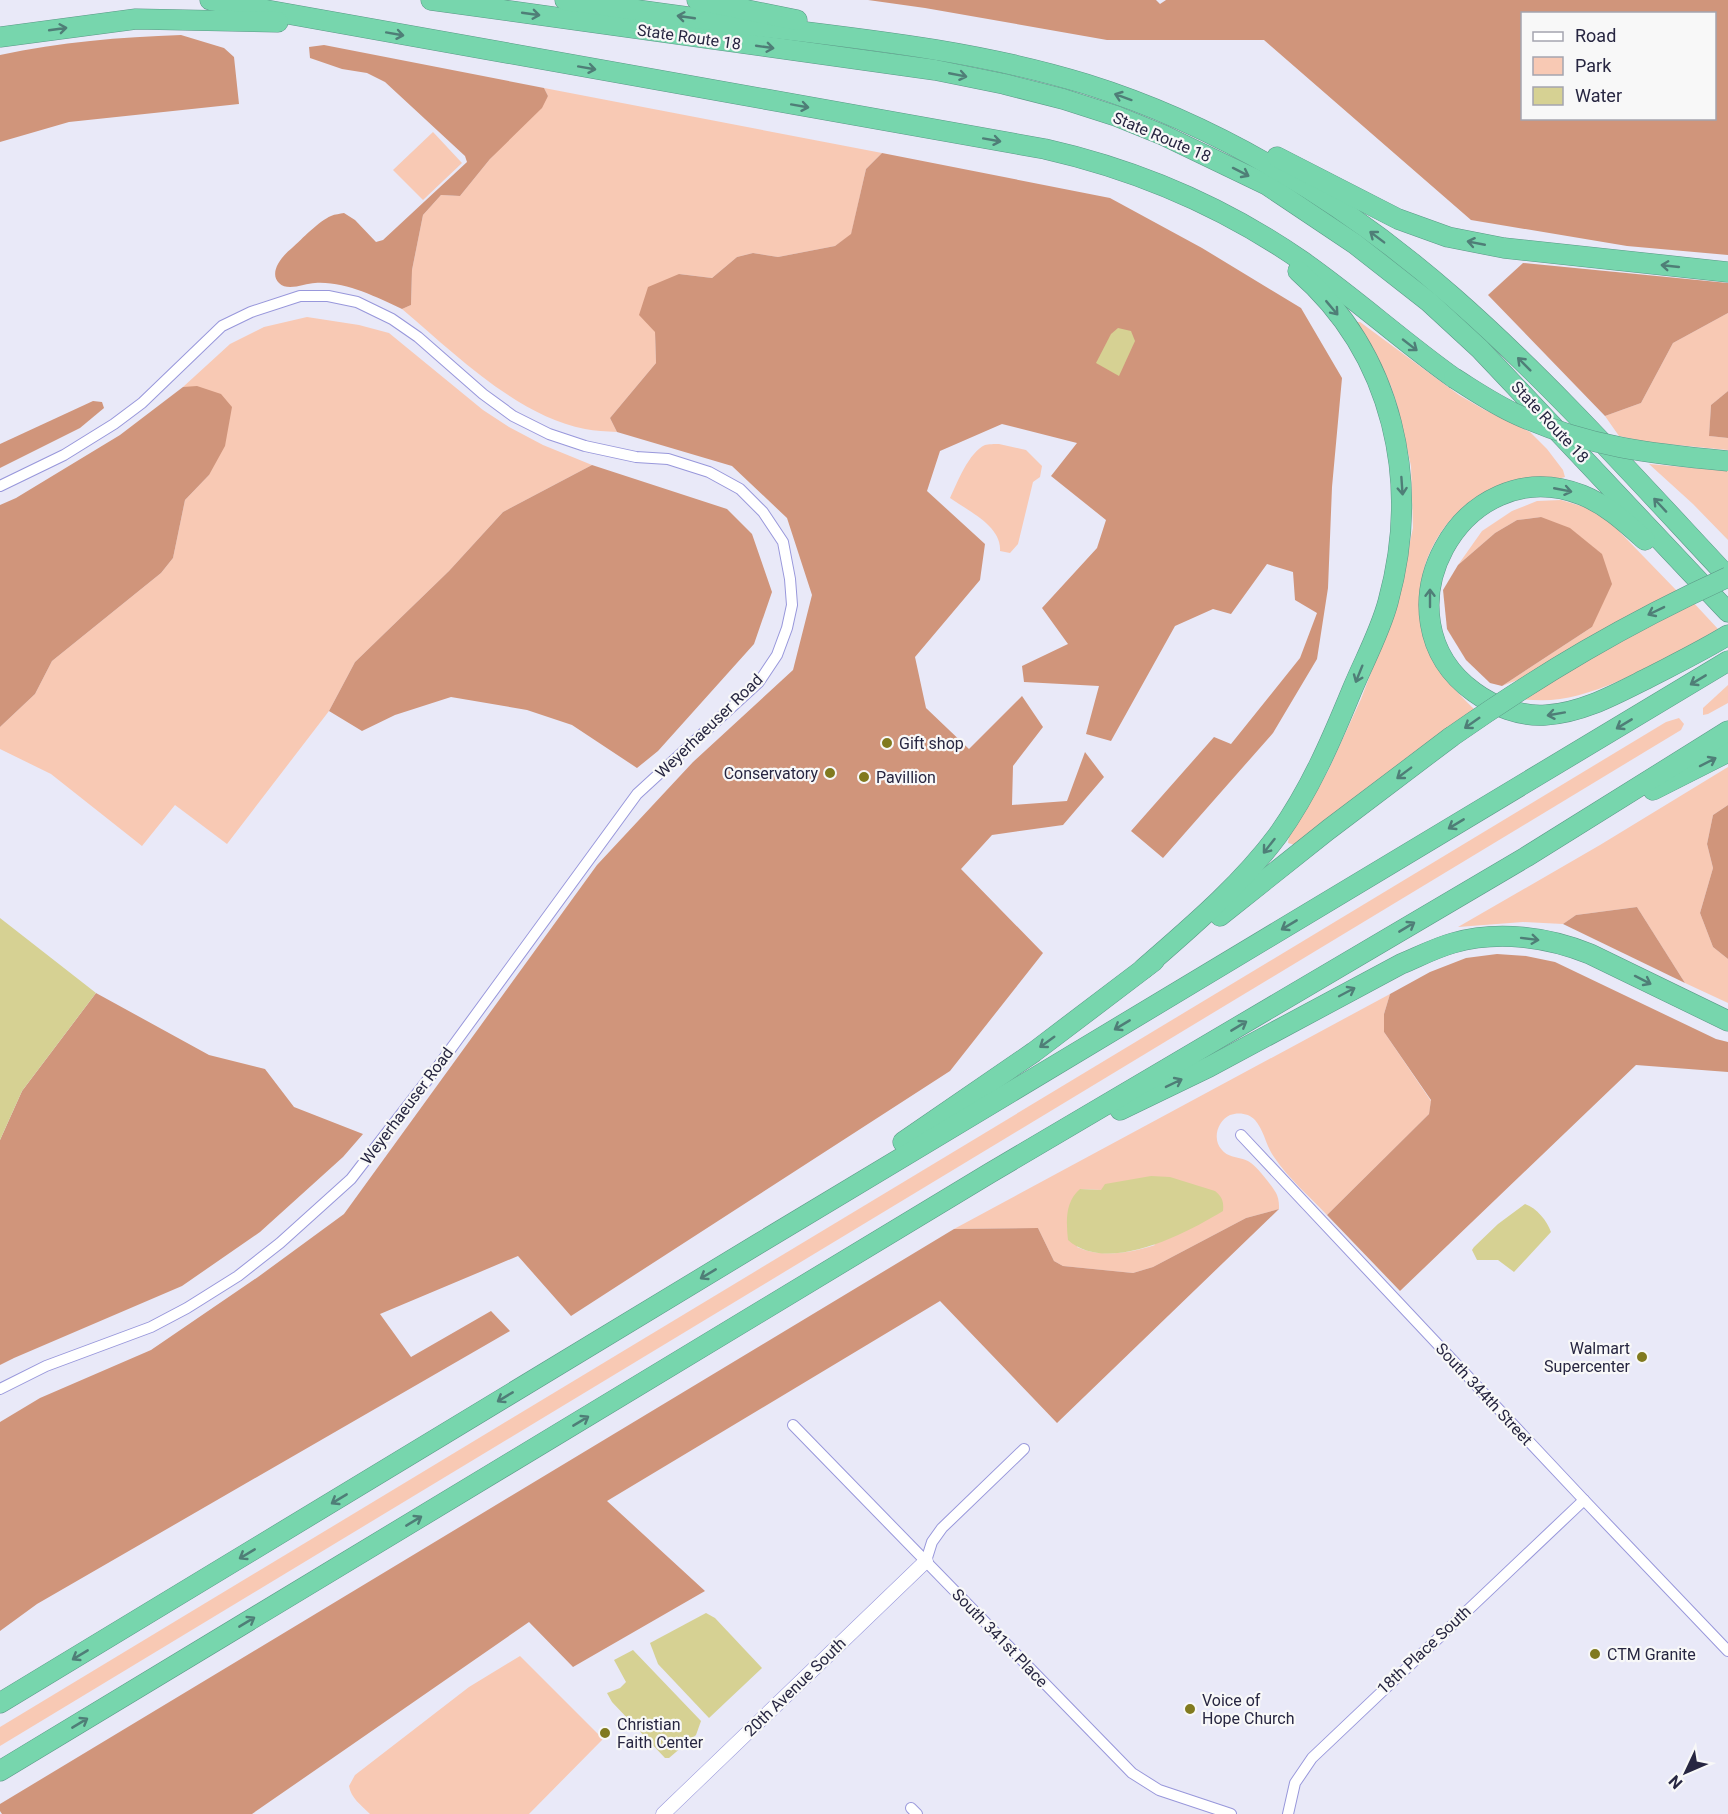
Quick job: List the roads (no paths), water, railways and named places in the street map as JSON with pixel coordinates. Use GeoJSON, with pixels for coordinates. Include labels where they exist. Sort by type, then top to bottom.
{"type":"FeatureCollection","features":[{"type":"Feature","properties":{"kind":"highway"},"geometry":{"type":"LineString","coordinates":[[210,0],[1055,151],[1135,174],[1197,200],[1244,224],[1303,262],[1454,378],[1517,415],[1588,441],[1617,448],[1728,460]]}},
{"type":"Feature","properties":{"kind":"highway","name":"State Route 18"},"geometry":{"type":"LineString","coordinates":[[431,0],[935,70],[1004,84],[1116,116],[1218,160],[1267,185],[1316,217],[1355,244],[1429,302],[1480,349],[1728,612]]}},
{"type":"Feature","properties":{"kind":"highway","name":"State Route 18"},"geometry":{"type":"LineString","coordinates":[[565,0],[890,42],[968,55],[1087,85],[1177,118],[1263,162],[1314,193],[1378,237],[1443,288],[1495,335],[1582,423],[1728,577]]}},
{"type":"Feature","properties":{"kind":"highway"},"geometry":{"type":"LineString","coordinates":[[697,0],[772,14],[890,42]]}},
{"type":"Feature","properties":{"kind":"highway"},"geometry":{"type":"LineString","coordinates":[[0,37],[136,19],[338,24]]}},
{"type":"Feature","properties":{"kind":"highway"},"geometry":{"type":"LineString","coordinates":[[1177,118],[1243,140],[1398,219],[1448,237],[1504,248],[1728,272]]}},
{"type":"Feature","properties":{"kind":"highway"},"geometry":{"type":"LineString","coordinates":[[1143,969],[1219,903],[1245,876],[1278,834],[1304,794],[1330,744],[1388,605],[1401,546],[1403,509],[1398,452],[1384,401],[1373,372],[1350,332],[1332,308],[1305,278],[1244,224]]}},
{"type":"Feature","properties":{"kind":"highway"},"geometry":{"type":"LineString","coordinates":[[1728,617],[1708,602],[1618,516],[1585,496],[1570,491],[1534,488],[1502,495],[1485,504],[1468,516],[1452,533],[1434,568],[1430,587],[1432,625],[1436,642],[1455,675],[1494,705],[1545,716],[1586,706],[1705,649],[1728,635]]}},
{"type":"Feature","properties":{"kind":"highway"},"geometry":{"type":"LineString","coordinates":[[758,1244],[1034,1052],[1143,969],[1214,921],[1328,830],[1500,703],[1597,642],[1649,614],[1728,577]]}},
{"type":"Feature","properties":{"kind":"highway"},"geometry":{"type":"LineString","coordinates":[[0,1703],[1725,663]]}},
{"type":"Feature","properties":{"kind":"highway"},"geometry":{"type":"LineString","coordinates":[[0,1771],[990,1173],[1526,856],[1728,731]]}},
{"type":"Feature","properties":{"kind":"highway"},"geometry":{"type":"LineString","coordinates":[[1526,856],[1728,752]]}},
{"type":"Feature","properties":{"kind":"highway"},"geometry":{"type":"LineString","coordinates":[[990,1173],[1209,1066],[1401,964],[1452,943],[1480,938],[1511,937],[1573,947],[1728,1021]]}},
{"type":"Feature","properties":{"kind":"street","name":"Weyerhaeuser Road"},"geometry":{"type":"LineString","coordinates":[[0,486],[64,455],[114,424],[142,403],[222,326],[251,312],[300,296],[328,296],[357,302],[392,319],[418,337],[483,394],[513,416],[549,434],[585,446],[636,457],[668,459],[709,472],[740,489],[763,512],[783,543],[792,605],[787,628],[777,655],[759,682],[637,794],[439,1065],[351,1179],[280,1243],[238,1276],[187,1308],[151,1327],[46,1366],[0,1389]]}},
{"type":"Feature","properties":{"kind":"street","name":"South 344th Street"},"geometry":{"type":"LineString","coordinates":[[1241,1135],[1728,1651]]}},
{"type":"Feature","properties":{"kind":"street","name":"South 341st Place"},"geometry":{"type":"LineString","coordinates":[[794,1425],[1132,1773],[1160,1790],[1231,1814]]}},
{"type":"Feature","properties":{"kind":"street"},"geometry":{"type":"LineString","coordinates":[[926,1561],[932,1542],[942,1528],[1024,1449]]}},
{"type":"Feature","properties":{"kind":"street","name":"18th Place South"},"geometry":{"type":"LineString","coordinates":[[1288,1814],[1295,1783],[1312,1758],[1584,1500]]}},
{"type":"Feature","properties":{"kind":"street","name":"20th Avenue South"},"geometry":{"type":"LineString","coordinates":[[663,1814],[926,1561]]}},
{"type":"Feature","properties":{"kind":"water"},"geometry":{"type":"Polygon","coordinates":[[[1118,328],[1131,331],[1135,341],[1119,376],[1096,363],[1111,334],[1118,328]]]}},
{"type":"Feature","properties":{"kind":"water"},"geometry":{"type":"Polygon","coordinates":[[[0,918],[96,993],[22,1091],[0,1140],[0,918]]]}},
{"type":"Feature","properties":{"kind":"water"},"geometry":{"type":"Polygon","coordinates":[[[1151,1176],[1170,1177],[1215,1191],[1222,1200],[1223,1211],[1168,1240],[1124,1252],[1103,1253],[1084,1250],[1068,1240],[1069,1206],[1080,1189],[1101,1190],[1105,1184],[1151,1176]]]}},
{"type":"Feature","properties":{"kind":"water"},"geometry":{"type":"Polygon","coordinates":[[[1525,1204],[1541,1215],[1551,1232],[1514,1272],[1498,1260],[1477,1260],[1472,1250],[1474,1247],[1498,1224],[1525,1204]]]}},
{"type":"Feature","properties":{"kind":"water"},"geometry":{"type":"Polygon","coordinates":[[[706,1613],[715,1618],[762,1668],[709,1718],[658,1664],[650,1643],[706,1613]]]}},
{"type":"Feature","properties":{"kind":"water"},"geometry":{"type":"Polygon","coordinates":[[[633,1650],[701,1721],[696,1735],[669,1758],[665,1758],[612,1702],[607,1693],[620,1688],[626,1682],[614,1660],[633,1650]]]}},
{"type":"Feature","properties":{"kind":"place","name":"Gift shop"},"geometry":{"type":"Point","coordinates":[887,743]}},
{"type":"Feature","properties":{"kind":"place","name":"Conservatory"},"geometry":{"type":"Point","coordinates":[830,773]}},
{"type":"Feature","properties":{"kind":"place","name":"Pavillion"},"geometry":{"type":"Point","coordinates":[864,777]}},
{"type":"Feature","properties":{"kind":"place","name":"Walmart Supercenter"},"geometry":{"type":"Point","coordinates":[1642,1357]}},
{"type":"Feature","properties":{"kind":"place","name":"CTM Granite"},"geometry":{"type":"Point","coordinates":[1595,1654]}},
{"type":"Feature","properties":{"kind":"place","name":"Voice of Hope Church"},"geometry":{"type":"Point","coordinates":[1190,1709]}},
{"type":"Feature","properties":{"kind":"place","name":"Christian Faith Center"},"geometry":{"type":"Point","coordinates":[605,1733]}}]}
